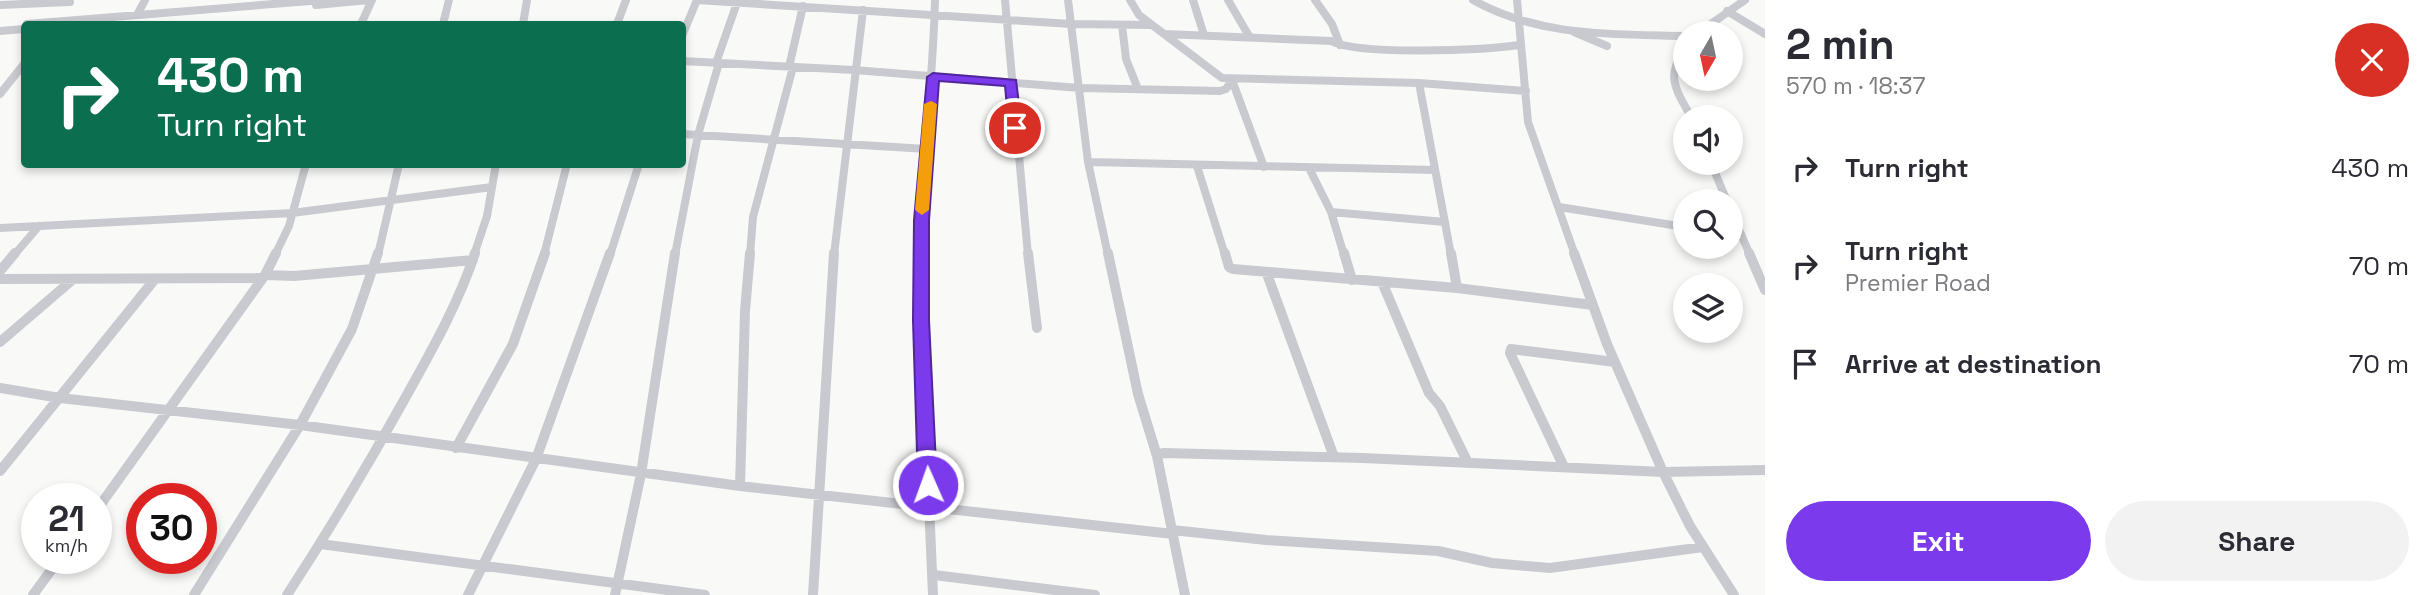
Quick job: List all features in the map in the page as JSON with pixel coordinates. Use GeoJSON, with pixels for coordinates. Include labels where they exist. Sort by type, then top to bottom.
{"type":"FeatureCollection","features":[{"type":"Feature","properties":{"kind":"street"},"geometry":{"type":"LineString","coordinates":[[137,15],[145,0]]}},
{"type":"Feature","properties":{"kind":"street"},"geometry":{"type":"LineString","coordinates":[[195,10],[202,0]]}},
{"type":"Feature","properties":{"kind":"street"},"geometry":{"type":"LineString","coordinates":[[75,21],[247,3],[323,0]]}},
{"type":"Feature","properties":{"kind":"street"},"geometry":{"type":"LineString","coordinates":[[115,21],[371,0],[362,21]]}},
{"type":"Feature","properties":{"kind":"street"},"geometry":{"type":"LineString","coordinates":[[444,21],[449,0]]}},
{"type":"Feature","properties":{"kind":"street"},"geometry":{"type":"LineString","coordinates":[[524,21],[527,0]]}},
{"type":"Feature","properties":{"kind":"street"},"geometry":{"type":"LineString","coordinates":[[618,21],[626,0]]}},
{"type":"Feature","properties":{"kind":"street"},"geometry":{"type":"LineString","coordinates":[[686,26],[697,0],[801,4],[1071,24],[1152,25]]}},
{"type":"Feature","properties":{"kind":"street"},"geometry":{"type":"LineString","coordinates":[[933,595],[921,320],[921,220],[933,77],[935,0]]}},
{"type":"Feature","properties":{"kind":"street"},"geometry":{"type":"LineString","coordinates":[[1004,0],[1037,328]]}},
{"type":"Feature","properties":{"kind":"street"},"geometry":{"type":"LineString","coordinates":[[1068,0],[1088,162],[1138,394],[1157,456],[1185,595]]}},
{"type":"Feature","properties":{"kind":"street"},"geometry":{"type":"LineString","coordinates":[[1130,0],[1139,15],[1222,78],[1419,83],[1526,91]]}},
{"type":"Feature","properties":{"kind":"street"},"geometry":{"type":"LineString","coordinates":[[1193,0],[1204,35]]}},
{"type":"Feature","properties":{"kind":"street"},"geometry":{"type":"LineString","coordinates":[[1228,0],[1249,36]]}},
{"type":"Feature","properties":{"kind":"street"},"geometry":{"type":"LineString","coordinates":[[1315,0],[1332,24],[1340,46]]}},
{"type":"Feature","properties":{"kind":"street"},"geometry":{"type":"LineString","coordinates":[[1473,0],[1517,20],[1556,29],[1607,46]]}},
{"type":"Feature","properties":{"kind":"street"},"geometry":{"type":"LineString","coordinates":[[1517,0],[1528,122],[1535,149],[1559,206],[1615,362],[1662,472],[1703,547],[1734,595]]}},
{"type":"Feature","properties":{"kind":"street"},"geometry":{"type":"LineString","coordinates":[[1714,21],[1745,0]]}},
{"type":"Feature","properties":{"kind":"street"},"geometry":{"type":"LineString","coordinates":[[0,5],[71,1]]}},
{"type":"Feature","properties":{"kind":"street"},"geometry":{"type":"LineString","coordinates":[[56,21],[71,1]]}},
{"type":"Feature","properties":{"kind":"street"},"geometry":{"type":"LineString","coordinates":[[616,589],[641,474],[683,204],[698,135],[738,1]]}},
{"type":"Feature","properties":{"kind":"street"},"geometry":{"type":"LineString","coordinates":[[740,486],[745,311],[754,217],[791,67],[801,4]]}},
{"type":"Feature","properties":{"kind":"street"},"geometry":{"type":"LineString","coordinates":[[813,595],[831,277],[863,10]]}},
{"type":"Feature","properties":{"kind":"street"},"geometry":{"type":"LineString","coordinates":[[1727,11],[1765,34]]}},
{"type":"Feature","properties":{"kind":"street"},"geometry":{"type":"LineString","coordinates":[[1122,25],[1126,59],[1138,89]]}},
{"type":"Feature","properties":{"kind":"street"},"geometry":{"type":"LineString","coordinates":[[0,29],[21,26]]}},
{"type":"Feature","properties":{"kind":"street"},"geometry":{"type":"LineString","coordinates":[[1556,29],[1673,35]]}},
{"type":"Feature","properties":{"kind":"street"},"geometry":{"type":"LineString","coordinates":[[1164,34],[1249,36],[1331,41],[1340,46],[1442,50],[1491,49],[1519,45]]}},
{"type":"Feature","properties":{"kind":"street"},"geometry":{"type":"LineString","coordinates":[[686,61],[1080,88],[1220,91],[1226,89],[1231,80]]}},
{"type":"Feature","properties":{"kind":"street"},"geometry":{"type":"LineString","coordinates":[[0,94],[21,68]]}},
{"type":"Feature","properties":{"kind":"street"},"geometry":{"type":"LineString","coordinates":[[1231,80],[1264,167]]}},
{"type":"Feature","properties":{"kind":"street"},"geometry":{"type":"LineString","coordinates":[[1419,83],[1457,288]]}},
{"type":"Feature","properties":{"kind":"street"},"geometry":{"type":"LineString","coordinates":[[686,134],[927,149]]}},
{"type":"Feature","properties":{"kind":"street"},"geometry":{"type":"LineString","coordinates":[[1088,162],[1435,170]]}},
{"type":"Feature","properties":{"kind":"street"},"geometry":{"type":"LineString","coordinates":[[1197,166],[1229,267],[1267,274],[1457,288],[1594,305]]}},
{"type":"Feature","properties":{"kind":"street"},"geometry":{"type":"LineString","coordinates":[[112,490],[264,276],[280,247],[305,168]]}},
{"type":"Feature","properties":{"kind":"street"},"geometry":{"type":"LineString","coordinates":[[194,595],[300,425],[352,329],[376,267],[398,168]]}},
{"type":"Feature","properties":{"kind":"street"},"geometry":{"type":"LineString","coordinates":[[291,588],[354,491],[426,361],[473,260],[495,168]]}},
{"type":"Feature","properties":{"kind":"street"},"geometry":{"type":"LineString","coordinates":[[456,448],[513,344],[546,249],[565,168]]}},
{"type":"Feature","properties":{"kind":"street"},"geometry":{"type":"LineString","coordinates":[[468,595],[536,459],[597,295],[638,168]]}},
{"type":"Feature","properties":{"kind":"street"},"geometry":{"type":"LineString","coordinates":[[1309,168],[1331,212],[1352,280]]}},
{"type":"Feature","properties":{"kind":"street"},"geometry":{"type":"LineString","coordinates":[[0,228],[161,222],[292,213],[492,187]]}},
{"type":"Feature","properties":{"kind":"street"},"geometry":{"type":"LineString","coordinates":[[1559,206],[1673,224]]}},
{"type":"Feature","properties":{"kind":"street"},"geometry":{"type":"LineString","coordinates":[[1331,212],[1445,222]]}},
{"type":"Feature","properties":{"kind":"street"},"geometry":{"type":"LineString","coordinates":[[0,271],[39,226]]}},
{"type":"Feature","properties":{"kind":"street"},"geometry":{"type":"LineString","coordinates":[[1743,248],[1765,290]]}},
{"type":"Feature","properties":{"kind":"street"},"geometry":{"type":"LineString","coordinates":[[0,279],[293,276],[473,260]]}},
{"type":"Feature","properties":{"kind":"street"},"geometry":{"type":"LineString","coordinates":[[1267,274],[1335,457]]}},
{"type":"Feature","properties":{"kind":"street"},"geometry":{"type":"LineString","coordinates":[[0,471],[155,279]]}},
{"type":"Feature","properties":{"kind":"street"},"geometry":{"type":"LineString","coordinates":[[0,342],[71,280]]}},
{"type":"Feature","properties":{"kind":"street"},"geometry":{"type":"LineString","coordinates":[[1382,282],[1429,393],[1440,406],[1468,463]]}},
{"type":"Feature","properties":{"kind":"street"},"geometry":{"type":"LineString","coordinates":[[1564,467],[1510,354],[1511,349],[1615,362]]}},
{"type":"Feature","properties":{"kind":"street"},"geometry":{"type":"LineString","coordinates":[[0,388],[60,398],[300,425],[740,486],[1172,532],[1438,551],[1492,563],[1549,568],[1703,547]]}},
{"type":"Feature","properties":{"kind":"street"},"geometry":{"type":"LineString","coordinates":[[1157,456],[1163,453],[1335,457],[1662,472],[1765,470]]}},
{"type":"Feature","properties":{"kind":"street"},"geometry":{"type":"LineString","coordinates":[[320,544],[482,565],[616,589],[705,595]]}},
{"type":"Feature","properties":{"kind":"street"},"geometry":{"type":"LineString","coordinates":[[33,595],[48,574]]}},
{"type":"Feature","properties":{"kind":"street"},"geometry":{"type":"LineString","coordinates":[[933,575],[1058,593],[1095,595]]}},
{"type":"Feature","properties":{"kind":"slow traffic"},"geometry":{"type":"LineString","coordinates":[[922,210],[931,104]]}},
{"type":"Feature","properties":{"kind":"route"},"geometry":{"type":"LineString","coordinates":[[928,485],[921,320],[921,220],[933,77],[1011,83],[1015,128]]}}]}
